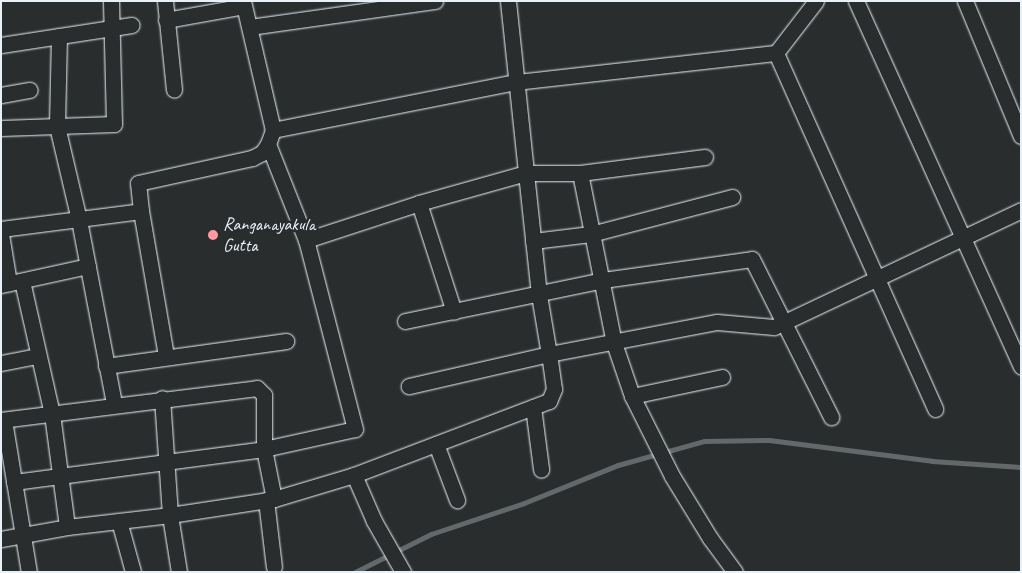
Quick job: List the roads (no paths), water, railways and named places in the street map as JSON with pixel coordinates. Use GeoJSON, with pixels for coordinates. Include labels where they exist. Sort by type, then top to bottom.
{"type":"FeatureCollection","features":[{"type":"Feature","properties":{"kind":"street"},"geometry":{"type":"LineString","coordinates":[[1,128],[114,124],[110,27],[111,1]]}},
{"type":"Feature","properties":{"kind":"street"},"geometry":{"type":"LineString","coordinates":[[165,1],[174,90]]}},
{"type":"Feature","properties":{"kind":"street"},"geometry":{"type":"LineString","coordinates":[[250,27],[435,1]]}},
{"type":"Feature","properties":{"kind":"street"},"geometry":{"type":"LineString","coordinates":[[1,539],[67,527],[170,515],[270,499],[354,475],[534,407],[553,396],[549,354],[538,295],[508,1]]}},
{"type":"Feature","properties":{"kind":"street"},"geometry":{"type":"LineString","coordinates":[[270,137],[516,82],[776,53],[816,1]]}},
{"type":"Feature","properties":{"kind":"street"},"geometry":{"type":"LineString","coordinates":[[856,1],[960,238],[1021,366]]}},
{"type":"Feature","properties":{"kind":"street"},"geometry":{"type":"LineString","coordinates":[[965,1],[1021,136]]}},
{"type":"Feature","properties":{"kind":"street"},"geometry":{"type":"LineString","coordinates":[[14,482],[57,474],[264,449],[355,429],[306,240],[270,137],[250,27],[243,4],[199,7],[166,20]]}},
{"type":"Feature","properties":{"kind":"street"},"geometry":{"type":"LineString","coordinates":[[1,45],[131,25]]}},
{"type":"Feature","properties":{"kind":"street"},"geometry":{"type":"LineString","coordinates":[[58,36],[57,126],[80,220],[114,404]]}},
{"type":"Feature","properties":{"kind":"street"},"geometry":{"type":"LineString","coordinates":[[776,53],[875,279],[936,409]]}},
{"type":"Feature","properties":{"kind":"street"},"geometry":{"type":"LineString","coordinates":[[1,94],[30,90]]}},
{"type":"Feature","properties":{"kind":"street"},"geometry":{"type":"LineString","coordinates":[[166,356],[141,211],[138,183],[252,158],[262,153],[270,137]]}},
{"type":"Feature","properties":{"kind":"street"},"geometry":{"type":"LineString","coordinates":[[306,240],[419,203],[526,173],[580,173],[705,157]]}},
{"type":"Feature","properties":{"kind":"street"},"geometry":{"type":"LineString","coordinates":[[580,173],[591,234],[603,280],[614,343],[632,396],[666,463],[710,538],[735,572]]}},
{"type":"Feature","properties":{"kind":"street"},"geometry":{"type":"LineString","coordinates":[[533,241],[591,234],[732,197]]}},
{"type":"Feature","properties":{"kind":"street"},"geometry":{"type":"LineString","coordinates":[[419,203],[454,312]]}},
{"type":"Feature","properties":{"kind":"street"},"geometry":{"type":"LineString","coordinates":[[408,386],[549,354],[717,322],[761,328],[783,323],[1021,210]]}},
{"type":"Feature","properties":{"kind":"street"},"geometry":{"type":"LineString","coordinates":[[1,229],[141,211]]}},
{"type":"Feature","properties":{"kind":"street"},"geometry":{"type":"LineString","coordinates":[[1,234],[11,283],[38,356],[52,414],[57,474],[67,527]]}},
{"type":"Feature","properties":{"kind":"street"},"geometry":{"type":"LineString","coordinates":[[405,321],[538,295],[603,280],[752,259],[831,417]]}},
{"type":"Feature","properties":{"kind":"street"},"geometry":{"type":"LineString","coordinates":[[11,283],[88,266]]}},
{"type":"Feature","properties":{"kind":"street"},"geometry":{"type":"LineString","coordinates":[[106,366],[166,356],[286,341]]}},
{"type":"Feature","properties":{"kind":"street"},"geometry":{"type":"LineString","coordinates":[[1,363],[38,356]]}},
{"type":"Feature","properties":{"kind":"street"},"geometry":{"type":"LineString","coordinates":[[632,396],[722,377]]}},
{"type":"Feature","properties":{"kind":"street"},"geometry":{"type":"LineString","coordinates":[[29,572],[3,420],[114,404],[257,388],[264,395],[264,449],[270,499],[274,567]]}},
{"type":"Feature","properties":{"kind":"street"},"geometry":{"type":"LineString","coordinates":[[162,398],[170,515],[179,572]]}},
{"type":"Feature","properties":{"kind":"street"},"geometry":{"type":"LineString","coordinates":[[534,407],[540,469]]}},
{"type":"Feature","properties":{"kind":"street"},"geometry":{"type":"LineString","coordinates":[[436,444],[457,500]]}},
{"type":"Feature","properties":{"kind":"street"},"geometry":{"type":"LineString","coordinates":[[354,475],[400,568]]}},
{"type":"Feature","properties":{"kind":"street"},"geometry":{"type":"LineString","coordinates":[[119,520],[133,572]]}},
{"type":"Feature","properties":{"kind":"waterway"},"geometry":{"type":"LineString","coordinates":[[355,572],[431,534],[524,503],[618,465],[704,441],[769,440],[932,461],[1021,467]]}},
{"type":"Feature","properties":{"kind":"place","name":"Ranganayakula Gutta"},"geometry":{"type":"Point","coordinates":[213,235]}}]}
